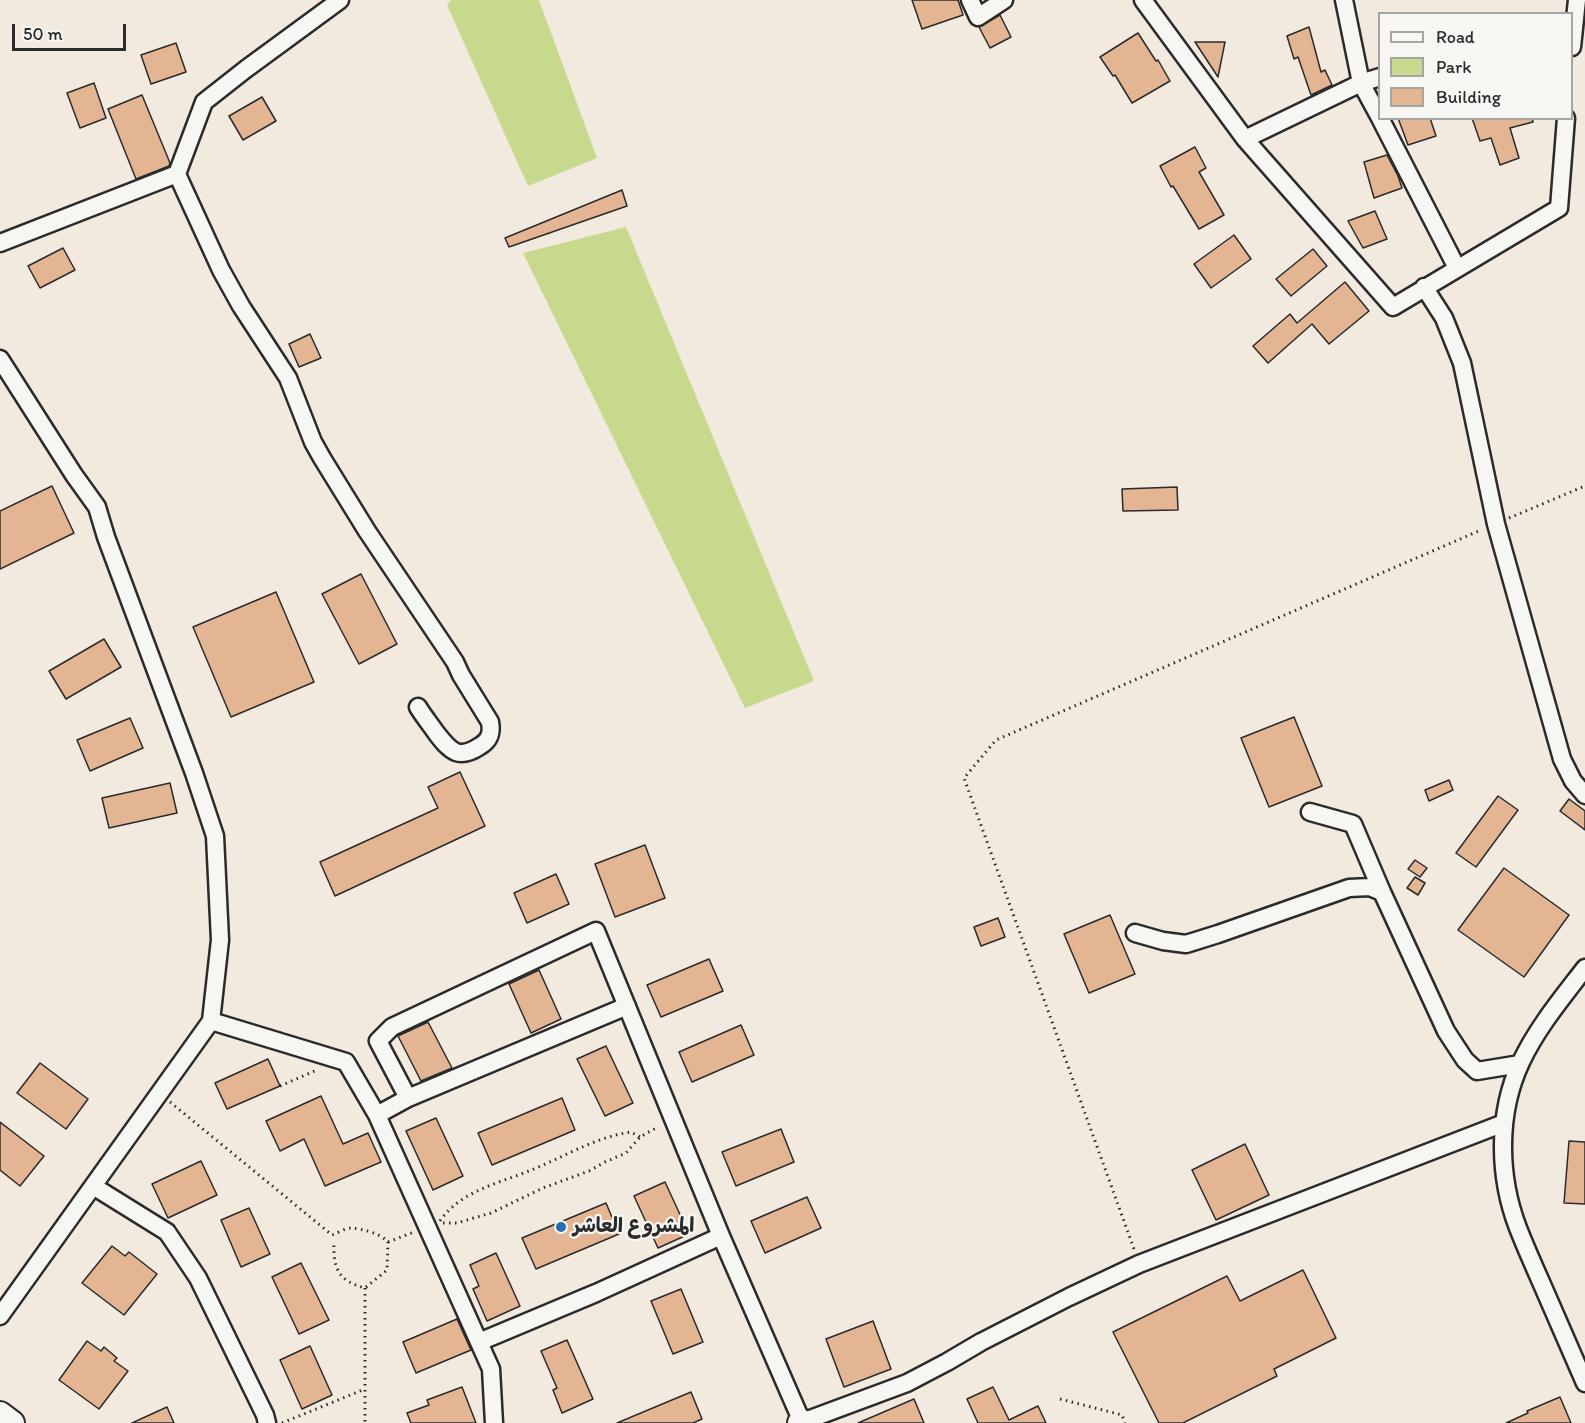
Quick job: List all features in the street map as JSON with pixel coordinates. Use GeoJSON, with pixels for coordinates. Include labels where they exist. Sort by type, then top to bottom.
{"type":"FeatureCollection","features":[{"type":"Feature","properties":{"kind":"street"},"geometry":{"type":"LineString","coordinates":[[340,0],[204,102],[177,174],[221,270],[241,306],[288,378],[313,442],[322,458],[367,531],[454,662],[490,722],[492,731],[483,745],[462,754],[454,753],[447,747],[418,707]]}},
{"type":"Feature","properties":{"kind":"street"},"geometry":{"type":"LineString","coordinates":[[970,0],[978,17],[1004,0]]}},
{"type":"Feature","properties":{"kind":"street"},"geometry":{"type":"LineString","coordinates":[[1143,0],[1245,139],[1393,307],[1559,208],[1566,120]]}},
{"type":"Feature","properties":{"kind":"street"},"geometry":{"type":"LineString","coordinates":[[1344,0],[1361,83],[1378,114]]}},
{"type":"Feature","properties":{"kind":"street"},"geometry":{"type":"LineString","coordinates":[[1573,33],[1577,0]]}},
{"type":"Feature","properties":{"kind":"street"},"geometry":{"type":"LineString","coordinates":[[1245,139],[1361,83],[1378,78]]}},
{"type":"Feature","properties":{"kind":"street"},"geometry":{"type":"LineString","coordinates":[[1381,120],[1457,268]]}},
{"type":"Feature","properties":{"kind":"street"},"geometry":{"type":"LineString","coordinates":[[0,243],[177,174]]}},
{"type":"Feature","properties":{"kind":"street"},"geometry":{"type":"LineString","coordinates":[[1424,287],[1444,318],[1462,363],[1496,524],[1562,759],[1573,781],[1585,795]]}},
{"type":"Feature","properties":{"kind":"street"},"geometry":{"type":"LineString","coordinates":[[0,359],[97,507],[215,836],[220,940],[211,1021],[0,1316]]}},
{"type":"Feature","properties":{"kind":"street"},"geometry":{"type":"LineString","coordinates":[[1310,812],[1353,824],[1446,1030],[1465,1060],[1477,1071],[1520,1064]]}},
{"type":"Feature","properties":{"kind":"street"},"geometry":{"type":"LineString","coordinates":[[1135,933],[1163,941],[1186,944],[1349,888],[1370,887],[1382,892]]}},
{"type":"Feature","properties":{"kind":"street"},"geometry":{"type":"LineString","coordinates":[[408,1098],[378,1041],[392,1027],[596,931],[721,1236],[801,1423],[907,1383],[981,1342],[1139,1264],[1504,1123]]}},
{"type":"Feature","properties":{"kind":"street"},"geometry":{"type":"LineString","coordinates":[[1585,968],[1534,1037],[1520,1064],[1510,1093],[1504,1123],[1503,1149],[1504,1174],[1517,1226],[1585,1383]]}},
{"type":"Feature","properties":{"kind":"street"},"geometry":{"type":"LineString","coordinates":[[377,1115],[408,1098],[627,1006]]}},
{"type":"Feature","properties":{"kind":"street"},"geometry":{"type":"LineString","coordinates":[[211,1021],[346,1062],[377,1115],[491,1369],[494,1423]]}},
{"type":"Feature","properties":{"kind":"street"},"geometry":{"type":"LineString","coordinates":[[93,1186],[167,1232],[198,1278],[267,1423]]}},
{"type":"Feature","properties":{"kind":"street"},"geometry":{"type":"LineString","coordinates":[[479,1342],[596,1293],[721,1236]]}},
{"type":"Feature","properties":{"kind":"street"},"geometry":{"type":"LineString","coordinates":[[0,1414],[12,1423]]}},
{"type":"Feature","properties":{"kind":"path"},"geometry":{"type":"LineString","coordinates":[[1139,1264],[964,778],[996,740],[1585,486]]}},
{"type":"Feature","properties":{"kind":"path"},"geometry":{"type":"LineString","coordinates":[[280,1086],[340,1060]]}},
{"type":"Feature","properties":{"kind":"path"},"geometry":{"type":"LineString","coordinates":[[159,1094],[333,1235],[349,1228],[383,1237],[388,1242],[387,1270],[365,1288]]}},
{"type":"Feature","properties":{"kind":"path"},"geometry":{"type":"LineString","coordinates":[[640,1137],[631,1132],[613,1135],[538,1168],[483,1187],[446,1212],[439,1223],[457,1223],[491,1213],[543,1188],[589,1171],[626,1153],[640,1137],[656,1128]]}},
{"type":"Feature","properties":{"kind":"path"},"geometry":{"type":"LineString","coordinates":[[334,1242],[333,1260],[340,1274],[353,1285],[365,1288]]}},
{"type":"Feature","properties":{"kind":"path"},"geometry":{"type":"LineString","coordinates":[[365,1288],[365,1423]]}},
{"type":"Feature","properties":{"kind":"path"},"geometry":{"type":"LineString","coordinates":[[282,1423],[365,1389]]}},
{"type":"Feature","properties":{"kind":"path"},"geometry":{"type":"LineString","coordinates":[[1060,1399],[1122,1415],[1125,1423]]}},
{"type":"Feature","properties":{"kind":"green space"},"geometry":{"type":"Polygon","coordinates":[[[451,0],[539,0],[597,158],[528,186],[447,5],[451,0]]]}},
{"type":"Feature","properties":{"kind":"green space"},"geometry":{"type":"Polygon","coordinates":[[[626,227],[814,681],[745,708],[523,253],[626,227]]]}},
{"type":"Feature","properties":{"kind":"building"},"geometry":{"type":"Polygon","coordinates":[[[912,0],[958,0],[963,15],[922,29],[912,0]]]}},
{"type":"Feature","properties":{"kind":"building"},"geometry":{"type":"Polygon","coordinates":[[[1000,15],[1011,37],[990,48],[979,27],[1000,15]]]}},
{"type":"Feature","properties":{"kind":"building"},"geometry":{"type":"Polygon","coordinates":[[[1309,27],[1321,72],[1325,70],[1332,85],[1311,95],[1298,57],[1294,59],[1287,36],[1309,27]]]}},
{"type":"Feature","properties":{"kind":"building"},"geometry":{"type":"Polygon","coordinates":[[[1138,33],[1170,81],[1132,103],[1115,75],[1113,76],[1100,57],[1138,33]]]}},
{"type":"Feature","properties":{"kind":"building"},"geometry":{"type":"Polygon","coordinates":[[[1195,42],[1225,42],[1218,77],[1195,42]]]}},
{"type":"Feature","properties":{"kind":"building"},"geometry":{"type":"Polygon","coordinates":[[[176,43],[186,72],[151,84],[141,55],[176,43]]]}},
{"type":"Feature","properties":{"kind":"building"},"geometry":{"type":"Polygon","coordinates":[[[94,83],[106,118],[80,128],[67,93],[94,83]]]}},
{"type":"Feature","properties":{"kind":"building"},"geometry":{"type":"Polygon","coordinates":[[[142,95],[170,163],[169,166],[136,179],[108,109],[142,95]]]}},
{"type":"Feature","properties":{"kind":"building"},"geometry":{"type":"Polygon","coordinates":[[[262,97],[276,121],[243,140],[229,116],[262,97]]]}},
{"type":"Feature","properties":{"kind":"building"},"geometry":{"type":"Polygon","coordinates":[[[1399,120],[1431,120],[1436,136],[1408,145],[1399,120]]]}},
{"type":"Feature","properties":{"kind":"building"},"geometry":{"type":"Polygon","coordinates":[[[1473,120],[1532,120],[1533,122],[1510,128],[1519,158],[1500,165],[1491,138],[1480,141],[1473,120]]]}},
{"type":"Feature","properties":{"kind":"building"},"geometry":{"type":"Polygon","coordinates":[[[1195,147],[1206,168],[1199,172],[1224,215],[1199,229],[1160,166],[1195,147]]]}},
{"type":"Feature","properties":{"kind":"building"},"geometry":{"type":"Polygon","coordinates":[[[1387,155],[1402,188],[1374,198],[1364,162],[1387,155]]]}},
{"type":"Feature","properties":{"kind":"building"},"geometry":{"type":"Polygon","coordinates":[[[622,190],[627,206],[509,247],[505,238],[622,190]]]}},
{"type":"Feature","properties":{"kind":"building"},"geometry":{"type":"Polygon","coordinates":[[[1375,211],[1387,239],[1363,248],[1348,221],[1375,211]]]}},
{"type":"Feature","properties":{"kind":"building"},"geometry":{"type":"Polygon","coordinates":[[[1234,235],[1251,259],[1211,288],[1194,264],[1234,235]]]}},
{"type":"Feature","properties":{"kind":"building"},"geometry":{"type":"Polygon","coordinates":[[[63,248],[75,270],[40,288],[28,266],[63,248]]]}},
{"type":"Feature","properties":{"kind":"building"},"geometry":{"type":"Polygon","coordinates":[[[1313,249],[1327,266],[1291,296],[1276,279],[1313,249]]]}},
{"type":"Feature","properties":{"kind":"building"},"geometry":{"type":"Polygon","coordinates":[[[1345,282],[1369,311],[1329,344],[1312,324],[1268,363],[1253,346],[1290,314],[1297,323],[1345,282]]]}},
{"type":"Feature","properties":{"kind":"building"},"geometry":{"type":"Polygon","coordinates":[[[310,334],[321,358],[299,367],[289,344],[310,334]]]}},
{"type":"Feature","properties":{"kind":"building"},"geometry":{"type":"Polygon","coordinates":[[[52,486],[74,533],[0,569],[0,511],[52,486]]]}},
{"type":"Feature","properties":{"kind":"building"},"geometry":{"type":"Polygon","coordinates":[[[1177,487],[1178,510],[1123,511],[1122,489],[1177,487]]]}},
{"type":"Feature","properties":{"kind":"building"},"geometry":{"type":"Polygon","coordinates":[[[361,574],[397,644],[359,664],[322,594],[361,574]]]}},
{"type":"Feature","properties":{"kind":"building"},"geometry":{"type":"Polygon","coordinates":[[[276,592],[314,682],[231,717],[193,627],[276,592]]]}},
{"type":"Feature","properties":{"kind":"building"},"geometry":{"type":"Polygon","coordinates":[[[104,639],[121,667],[66,699],[49,671],[104,639]]]}},
{"type":"Feature","properties":{"kind":"building"},"geometry":{"type":"Polygon","coordinates":[[[1294,717],[1322,786],[1269,807],[1241,738],[1294,717]]]}},
{"type":"Feature","properties":{"kind":"building"},"geometry":{"type":"Polygon","coordinates":[[[130,718],[143,748],[90,771],[77,740],[130,718]]]}},
{"type":"Feature","properties":{"kind":"building"},"geometry":{"type":"Polygon","coordinates":[[[460,772],[485,826],[335,896],[320,862],[438,808],[428,787],[460,772]]]}},
{"type":"Feature","properties":{"kind":"building"},"geometry":{"type":"Polygon","coordinates":[[[1449,780],[1453,790],[1429,801],[1425,790],[1449,780]]]}},
{"type":"Feature","properties":{"kind":"building"},"geometry":{"type":"Polygon","coordinates":[[[170,783],[177,813],[109,828],[102,798],[170,783]]]}},
{"type":"Feature","properties":{"kind":"building"},"geometry":{"type":"Polygon","coordinates":[[[1498,796],[1518,810],[1476,867],[1456,853],[1498,796]]]}},
{"type":"Feature","properties":{"kind":"building"},"geometry":{"type":"Polygon","coordinates":[[[1569,799],[1585,811],[1585,830],[1560,811],[1569,799]]]}},
{"type":"Feature","properties":{"kind":"building"},"geometry":{"type":"Polygon","coordinates":[[[645,845],[665,898],[615,917],[595,864],[645,845]]]}},
{"type":"Feature","properties":{"kind":"building"},"geometry":{"type":"Polygon","coordinates":[[[1415,860],[1427,868],[1420,877],[1408,869],[1415,860]]]}},
{"type":"Feature","properties":{"kind":"building"},"geometry":{"type":"Polygon","coordinates":[[[1504,868],[1569,915],[1524,977],[1458,930],[1504,868]]]}},
{"type":"Feature","properties":{"kind":"building"},"geometry":{"type":"Polygon","coordinates":[[[556,874],[569,904],[527,923],[514,893],[556,874]]]}},
{"type":"Feature","properties":{"kind":"building"},"geometry":{"type":"Polygon","coordinates":[[[1415,877],[1425,883],[1418,895],[1407,888],[1415,877]]]}},
{"type":"Feature","properties":{"kind":"building"},"geometry":{"type":"Polygon","coordinates":[[[1110,915],[1135,974],[1089,993],[1064,934],[1110,915]]]}},
{"type":"Feature","properties":{"kind":"building"},"geometry":{"type":"Polygon","coordinates":[[[998,918],[1005,937],[981,946],[974,927],[998,918]]]}},
{"type":"Feature","properties":{"kind":"building"},"geometry":{"type":"Polygon","coordinates":[[[709,959],[723,991],[661,1017],[647,985],[709,959]]]}},
{"type":"Feature","properties":{"kind":"building"},"geometry":{"type":"Polygon","coordinates":[[[539,970],[561,1019],[531,1033],[509,984],[539,970]]]}},
{"type":"Feature","properties":{"kind":"building"},"geometry":{"type":"Polygon","coordinates":[[[428,1022],[452,1068],[421,1081],[398,1036],[428,1022]]]}},
{"type":"Feature","properties":{"kind":"building"},"geometry":{"type":"Polygon","coordinates":[[[741,1025],[754,1055],[692,1082],[679,1052],[741,1025]]]}},
{"type":"Feature","properties":{"kind":"building"},"geometry":{"type":"Polygon","coordinates":[[[606,1046],[633,1103],[605,1116],[577,1059],[606,1046]]]}},
{"type":"Feature","properties":{"kind":"building"},"geometry":{"type":"Polygon","coordinates":[[[268,1059],[280,1086],[227,1109],[215,1083],[268,1059]]]}},
{"type":"Feature","properties":{"kind":"building"},"geometry":{"type":"Polygon","coordinates":[[[40,1063],[88,1099],[66,1129],[17,1093],[40,1063]]]}},
{"type":"Feature","properties":{"kind":"building"},"geometry":{"type":"Polygon","coordinates":[[[321,1096],[343,1144],[368,1133],[381,1162],[325,1186],[304,1139],[280,1151],[266,1121],[321,1096]]]}},
{"type":"Feature","properties":{"kind":"building"},"geometry":{"type":"Polygon","coordinates":[[[562,1098],[575,1130],[492,1165],[478,1133],[562,1098]]]}},
{"type":"Feature","properties":{"kind":"building"},"geometry":{"type":"Polygon","coordinates":[[[436,1118],[463,1176],[433,1190],[406,1131],[436,1118]]]}},
{"type":"Feature","properties":{"kind":"building"},"geometry":{"type":"Polygon","coordinates":[[[0,1122],[44,1156],[20,1186],[0,1170],[0,1122]]]}},
{"type":"Feature","properties":{"kind":"building"},"geometry":{"type":"Polygon","coordinates":[[[781,1129],[794,1162],[736,1186],[722,1152],[781,1129]]]}},
{"type":"Feature","properties":{"kind":"building"},"geometry":{"type":"Polygon","coordinates":[[[1569,1141],[1585,1142],[1585,1204],[1564,1203],[1569,1141]]]}},
{"type":"Feature","properties":{"kind":"building"},"geometry":{"type":"Polygon","coordinates":[[[1245,1144],[1269,1195],[1216,1220],[1192,1170],[1245,1144]]]}},
{"type":"Feature","properties":{"kind":"building"},"geometry":{"type":"Polygon","coordinates":[[[201,1161],[217,1195],[168,1218],[152,1184],[201,1161]]]}},
{"type":"Feature","properties":{"kind":"building"},"geometry":{"type":"Polygon","coordinates":[[[665,1182],[689,1234],[658,1248],[634,1196],[665,1182]]]}},
{"type":"Feature","properties":{"kind":"building"},"geometry":{"type":"Polygon","coordinates":[[[807,1197],[821,1228],[765,1253],[751,1221],[807,1197]]]}},
{"type":"Feature","properties":{"kind":"building"},"geometry":{"type":"Polygon","coordinates":[[[606,1203],[619,1234],[536,1269],[522,1238],[606,1203]]]}},
{"type":"Feature","properties":{"kind":"building"},"geometry":{"type":"Polygon","coordinates":[[[249,1208],[270,1254],[241,1267],[221,1220],[249,1208]]]}},
{"type":"Feature","properties":{"kind":"building"},"geometry":{"type":"Polygon","coordinates":[[[112,1246],[125,1256],[129,1252],[157,1274],[124,1315],[82,1283],[112,1246]]]}},
{"type":"Feature","properties":{"kind":"building"},"geometry":{"type":"Polygon","coordinates":[[[496,1253],[520,1306],[487,1321],[473,1289],[479,1286],[470,1265],[496,1253]]]}},
{"type":"Feature","properties":{"kind":"building"},"geometry":{"type":"Polygon","coordinates":[[[301,1263],[329,1320],[299,1334],[272,1277],[301,1263]]]}},
{"type":"Feature","properties":{"kind":"building"},"geometry":{"type":"Polygon","coordinates":[[[1303,1270],[1336,1338],[1274,1369],[1277,1376],[1183,1423],[1159,1423],[1113,1332],[1227,1276],[1240,1301],[1303,1270]]]}},
{"type":"Feature","properties":{"kind":"building"},"geometry":{"type":"Polygon","coordinates":[[[681,1289],[703,1342],[673,1354],[651,1301],[681,1289]]]}},
{"type":"Feature","properties":{"kind":"building"},"geometry":{"type":"Polygon","coordinates":[[[457,1319],[471,1350],[416,1373],[403,1342],[457,1319]]]}},
{"type":"Feature","properties":{"kind":"building"},"geometry":{"type":"Polygon","coordinates":[[[873,1321],[891,1369],[844,1387],[826,1339],[873,1321]]]}},
{"type":"Feature","properties":{"kind":"building"},"geometry":{"type":"Polygon","coordinates":[[[567,1340],[593,1399],[562,1413],[553,1390],[557,1388],[541,1351],[567,1340]]]}},
{"type":"Feature","properties":{"kind":"building"},"geometry":{"type":"Polygon","coordinates":[[[87,1341],[101,1351],[104,1347],[117,1358],[114,1361],[128,1371],[99,1409],[59,1380],[87,1341]]]}},
{"type":"Feature","properties":{"kind":"building"},"geometry":{"type":"Polygon","coordinates":[[[310,1346],[332,1395],[302,1409],[280,1360],[310,1346]]]}},
{"type":"Feature","properties":{"kind":"building"},"geometry":{"type":"Polygon","coordinates":[[[462,1387],[476,1423],[411,1423],[407,1413],[429,1405],[427,1400],[462,1387]]]}},
{"type":"Feature","properties":{"kind":"building"},"geometry":{"type":"Polygon","coordinates":[[[993,1387],[1009,1420],[1038,1406],[1046,1423],[978,1423],[967,1399],[993,1387]]]}},
{"type":"Feature","properties":{"kind":"building"},"geometry":{"type":"Polygon","coordinates":[[[691,1392],[702,1419],[693,1423],[617,1423],[691,1392]]]}},
{"type":"Feature","properties":{"kind":"building"},"geometry":{"type":"Polygon","coordinates":[[[1560,1397],[1571,1423],[1506,1423],[1528,1413],[1527,1411],[1560,1397]]]}},
{"type":"Feature","properties":{"kind":"building"},"geometry":{"type":"Polygon","coordinates":[[[914,1399],[924,1423],[858,1423],[914,1399]]]}},
{"type":"Feature","properties":{"kind":"building"},"geometry":{"type":"Polygon","coordinates":[[[167,1407],[174,1423],[132,1423],[167,1407]]]}},
{"type":"Feature","properties":{"kind":"place","name":"المشروع العاشر"},"geometry":{"type":"Point","coordinates":[561,1227]}}]}
